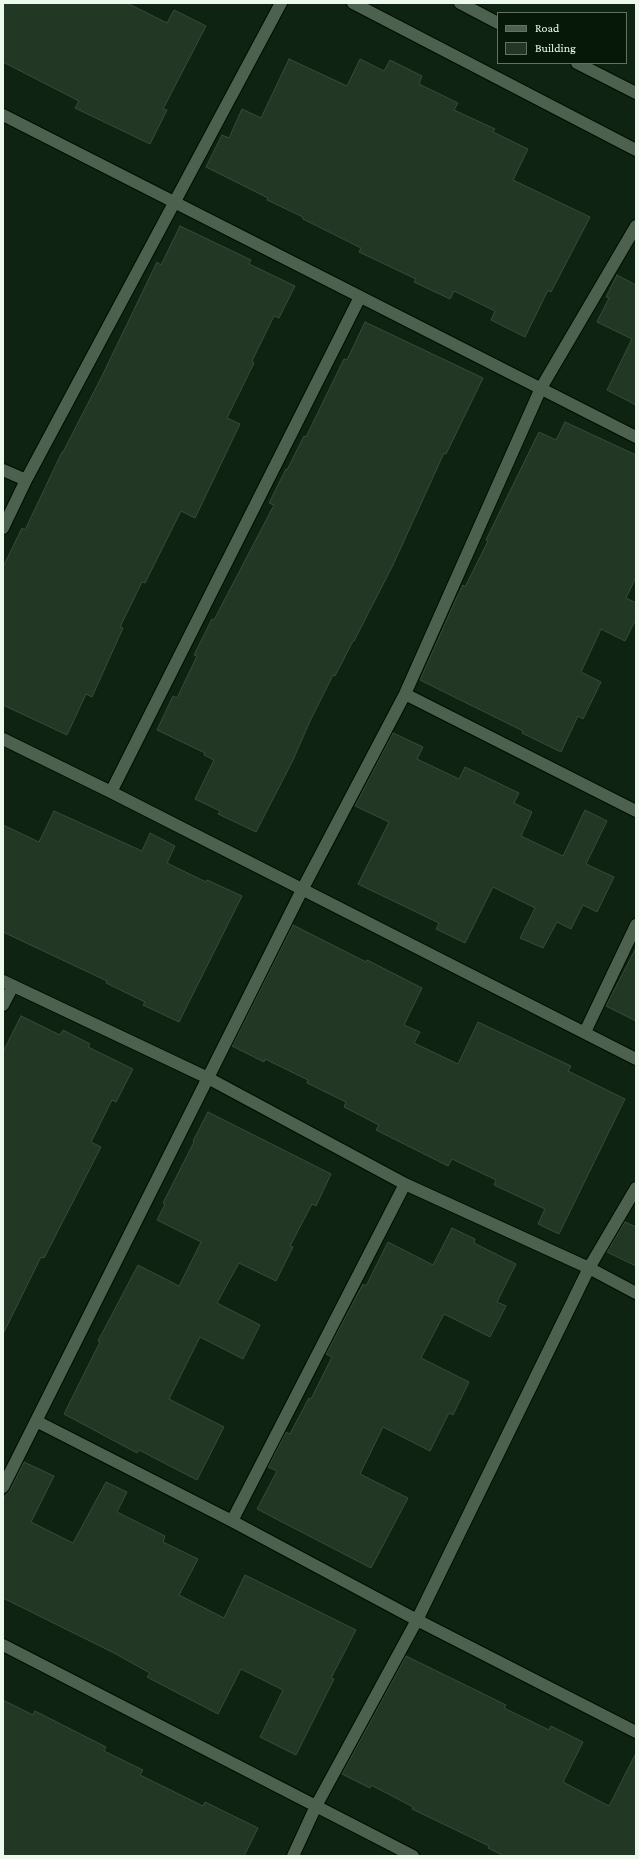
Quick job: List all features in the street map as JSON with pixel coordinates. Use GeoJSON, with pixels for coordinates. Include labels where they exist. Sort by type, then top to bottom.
{"type":"FeatureCollection","features":[{"type":"Feature","properties":{"kind":"street"},"geometry":{"type":"LineString","coordinates":[[3,528],[26,480],[282,3]]}},
{"type":"Feature","properties":{"kind":"street"},"geometry":{"type":"LineString","coordinates":[[353,3],[636,150]]}},
{"type":"Feature","properties":{"kind":"street"},"geometry":{"type":"LineString","coordinates":[[460,3],[497,22]]}},
{"type":"Feature","properties":{"kind":"street"},"geometry":{"type":"LineString","coordinates":[[579,64],[636,93]]}},
{"type":"Feature","properties":{"kind":"street"},"geometry":{"type":"LineString","coordinates":[[3,115],[636,437]]}},
{"type":"Feature","properties":{"kind":"street"},"geometry":{"type":"LineString","coordinates":[[3,1487],[302,890],[405,694],[541,388],[636,226]]}},
{"type":"Feature","properties":{"kind":"street"},"geometry":{"type":"LineString","coordinates":[[111,792],[360,297]]}},
{"type":"Feature","properties":{"kind":"street"},"geometry":{"type":"LineString","coordinates":[[3,470],[26,480]]}},
{"type":"Feature","properties":{"kind":"street"},"geometry":{"type":"LineString","coordinates":[[405,694],[636,811]]}},
{"type":"Feature","properties":{"kind":"street"},"geometry":{"type":"LineString","coordinates":[[3,739],[111,792],[636,1059]]}},
{"type":"Feature","properties":{"kind":"street"},"geometry":{"type":"LineString","coordinates":[[585,1032],[636,925]]}},
{"type":"Feature","properties":{"kind":"street"},"geometry":{"type":"LineString","coordinates":[[3,1005],[8,983],[208,1078],[405,1184],[589,1268],[636,1293]]}},
{"type":"Feature","properties":{"kind":"street"},"geometry":{"type":"LineString","coordinates":[[232,1521],[405,1184]]}},
{"type":"Feature","properties":{"kind":"street"},"geometry":{"type":"LineString","coordinates":[[293,1856],[316,1806],[417,1620],[589,1268],[636,1188]]}},
{"type":"Feature","properties":{"kind":"street"},"geometry":{"type":"LineString","coordinates":[[36,1421],[232,1521],[417,1620],[636,1732]]}},
{"type":"Feature","properties":{"kind":"street"},"geometry":{"type":"LineString","coordinates":[[3,1646],[414,1856]]}},
{"type":"Feature","properties":{"kind":"building"},"geometry":{"type":"Polygon","coordinates":[[[3,3],[127,3],[167,23],[174,10],[206,26],[163,109],[167,110],[150,144],[75,108],[79,101],[3,62],[3,3]]]}},
{"type":"Feature","properties":{"kind":"building"},"geometry":{"type":"Polygon","coordinates":[[[289,59],[347,86],[360,59],[384,71],[390,60],[422,76],[419,84],[458,103],[454,110],[495,129],[493,132],[528,149],[513,180],[590,217],[551,292],[548,290],[525,337],[491,320],[495,311],[454,291],[450,299],[414,282],[416,279],[359,252],[361,248],[303,219],[303,217],[267,200],[268,198],[206,167],[222,135],[229,138],[242,109],[261,118],[289,59]]]}},
{"type":"Feature","properties":{"kind":"building"},"geometry":{"type":"Polygon","coordinates":[[[180,226],[251,260],[249,264],[295,286],[279,318],[274,316],[252,361],[254,363],[227,418],[240,424],[195,518],[181,511],[145,583],[142,582],[120,627],[123,628],[92,697],[86,694],[67,735],[3,705],[3,567],[22,528],[25,530],[62,452],[102,376],[157,262],[161,265],[180,226]]]}},
{"type":"Feature","properties":{"kind":"building"},"geometry":{"type":"Polygon","coordinates":[[[617,275],[636,285],[636,405],[607,390],[632,339],[597,322],[609,298],[606,297],[617,275]]]}},
{"type":"Feature","properties":{"kind":"building"},"geometry":{"type":"Polygon","coordinates":[[[365,322],[483,378],[446,454],[444,453],[393,565],[335,676],[333,675],[310,721],[293,760],[256,832],[218,814],[220,811],[195,799],[214,760],[204,755],[205,753],[157,730],[173,696],[177,698],[197,656],[194,655],[212,619],[214,620],[274,505],[269,503],[286,469],[287,470],[304,436],[306,437],[344,359],[347,360],[365,322]]]}},
{"type":"Feature","properties":{"kind":"building"},"geometry":{"type":"Polygon","coordinates":[[[565,422],[636,455],[636,577],[626,598],[636,603],[636,619],[625,641],[601,629],[581,672],[601,682],[583,719],[578,716],[561,752],[522,733],[523,731],[420,680],[456,599],[463,585],[465,587],[488,541],[486,540],[539,432],[556,440],[565,422]]]}},
{"type":"Feature","properties":{"kind":"building"},"geometry":{"type":"Polygon","coordinates":[[[393,733],[423,747],[417,759],[459,779],[465,767],[519,793],[514,803],[532,812],[521,836],[563,856],[585,810],[607,821],[586,864],[614,877],[597,912],[583,905],[571,929],[557,922],[543,948],[520,938],[535,908],[493,887],[465,943],[436,929],[439,923],[358,884],[389,822],[355,806],[393,733]]]}},
{"type":"Feature","properties":{"kind":"building"},"geometry":{"type":"Polygon","coordinates":[[[54,811],[142,851],[150,833],[175,846],[167,863],[206,882],[207,880],[242,896],[179,1022],[143,1005],[145,1002],[106,983],[107,981],[3,932],[3,825],[39,842],[54,811]]]}},
{"type":"Feature","properties":{"kind":"building"},"geometry":{"type":"Polygon","coordinates":[[[293,925],[366,962],[367,960],[422,988],[404,1025],[420,1032],[414,1043],[458,1064],[478,1022],[571,1066],[568,1071],[625,1099],[559,1234],[538,1224],[545,1209],[494,1185],[496,1180],[452,1159],[448,1166],[376,1130],[379,1125],[344,1107],[346,1102],[307,1083],[308,1080],[265,1059],[264,1062],[232,1046],[293,925]]]}},
{"type":"Feature","properties":{"kind":"building"},"geometry":{"type":"Polygon","coordinates":[[[636,948],[636,1021],[606,1006],[636,948]]]}},
{"type":"Feature","properties":{"kind":"building"},"geometry":{"type":"Polygon","coordinates":[[[21,1016],[60,1035],[63,1030],[90,1044],[88,1047],[133,1069],[116,1102],[112,1100],[91,1142],[101,1147],[44,1258],[41,1257],[3,1334],[3,1052],[21,1016]]]}},
{"type":"Feature","properties":{"kind":"building"},"geometry":{"type":"Polygon","coordinates":[[[208,1112],[331,1174],[316,1206],[312,1204],[290,1246],[293,1247],[276,1281],[239,1263],[217,1303],[260,1325],[243,1359],[200,1337],[169,1399],[224,1427],[197,1480],[139,1450],[137,1453],[64,1414],[100,1342],[98,1341],[138,1265],[179,1286],[201,1242],[157,1220],[165,1204],[163,1203],[208,1112]]]}},
{"type":"Feature","properties":{"kind":"building"},"geometry":{"type":"Polygon","coordinates":[[[625,1222],[636,1227],[636,1266],[607,1252],[625,1222]]]}},
{"type":"Feature","properties":{"kind":"building"},"geometry":{"type":"Polygon","coordinates":[[[452,1228],[475,1239],[474,1243],[516,1264],[497,1302],[506,1306],[490,1337],[444,1314],[421,1358],[469,1382],[453,1415],[449,1413],[430,1451],[383,1427],[360,1474],[408,1498],[371,1568],[257,1509],[277,1471],[268,1467],[286,1432],[290,1434],[309,1398],[311,1399],[332,1357],[326,1354],[363,1284],[366,1286],[388,1242],[433,1265],[452,1228]]]}},
{"type":"Feature","properties":{"kind":"building"},"geometry":{"type":"Polygon","coordinates":[[[24,1462],[54,1476],[31,1522],[73,1543],[106,1482],[127,1492],[117,1512],[165,1536],[163,1542],[198,1559],[179,1595],[224,1618],[245,1575],[356,1630],[331,1678],[334,1679],[296,1755],[260,1737],[283,1690],[241,1669],[218,1714],[147,1677],[150,1673],[114,1653],[3,1598],[3,1499],[10,1490],[24,1462]]]}},
{"type":"Feature","properties":{"kind":"building"},"geometry":{"type":"Polygon","coordinates":[[[406,1656],[506,1705],[504,1708],[549,1730],[551,1726],[583,1742],[563,1782],[609,1806],[636,1753],[636,1856],[504,1856],[488,1848],[489,1846],[412,1809],[413,1807],[371,1785],[370,1788],[342,1774],[406,1656]]]}},
{"type":"Feature","properties":{"kind":"building"},"geometry":{"type":"Polygon","coordinates":[[[3,1700],[33,1715],[35,1711],[106,1747],[104,1751],[143,1770],[140,1775],[203,1806],[205,1802],[258,1828],[244,1856],[3,1856],[3,1700]]]}}]}
